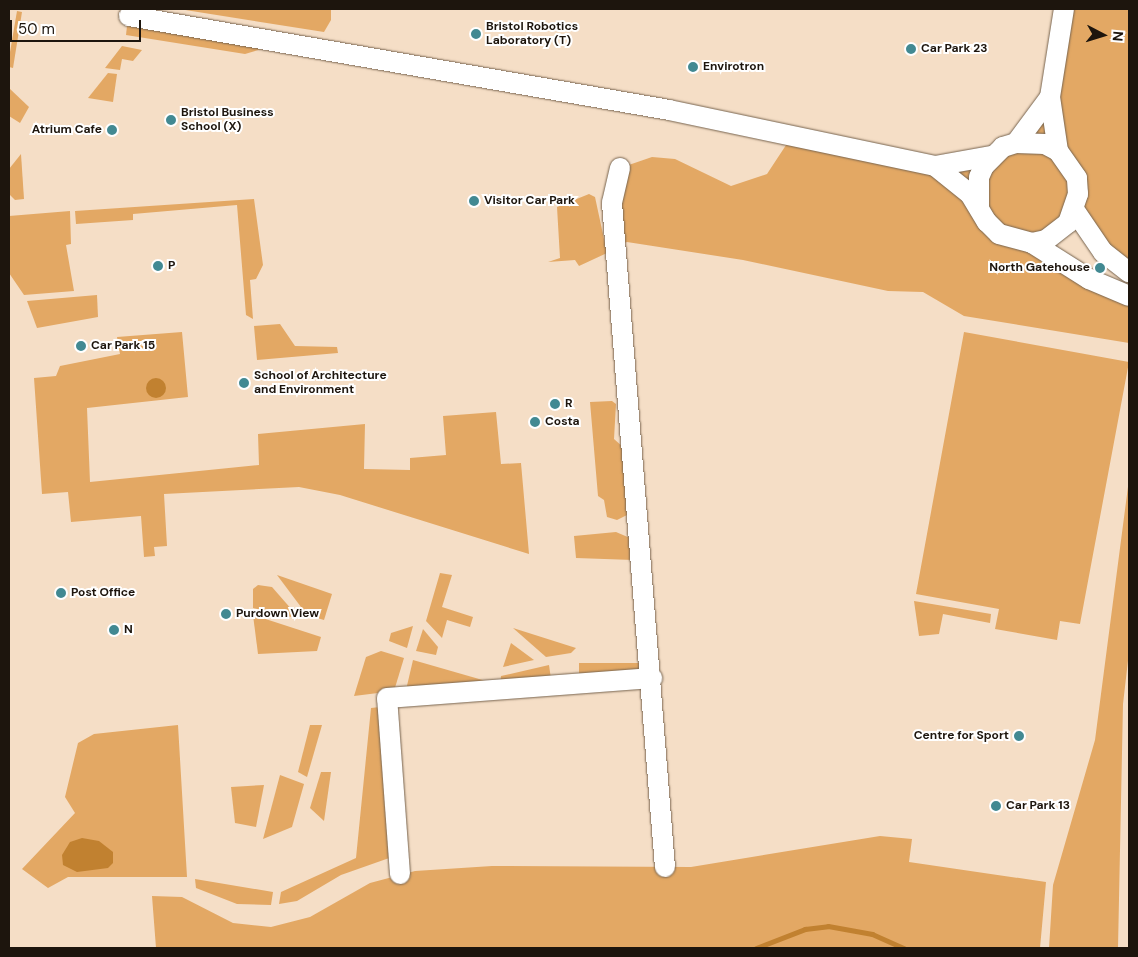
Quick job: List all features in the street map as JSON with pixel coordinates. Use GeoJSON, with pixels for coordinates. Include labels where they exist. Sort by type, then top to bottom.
{"type":"FeatureCollection","features":[{"type":"Feature","properties":{"kind":"street"},"geometry":{"type":"LineString","coordinates":[[1032,242],[1058,233],[1075,211],[1077,178],[1058,151],[1050,97],[1064,9]]}},
{"type":"Feature","properties":{"kind":"street"},"geometry":{"type":"LineString","coordinates":[[129,16],[669,110],[936,166],[992,156],[1016,142],[1050,97]]}},
{"type":"Feature","properties":{"kind":"street"},"geometry":{"type":"LineString","coordinates":[[1016,142],[1038,142],[1058,151]]}},
{"type":"Feature","properties":{"kind":"street"},"geometry":{"type":"LineString","coordinates":[[979,207],[979,177],[992,156]]}},
{"type":"Feature","properties":{"kind":"street"},"geometry":{"type":"LineString","coordinates":[[936,166],[961,185],[999,234],[1032,242],[1089,279],[1129,296]]}},
{"type":"Feature","properties":{"kind":"street"},"geometry":{"type":"LineString","coordinates":[[620,168],[612,203],[652,678],[665,867]]}},
{"type":"Feature","properties":{"kind":"street"},"geometry":{"type":"LineString","coordinates":[[1075,211],[1102,252],[1129,272]]}},
{"type":"Feature","properties":{"kind":"street"},"geometry":{"type":"LineString","coordinates":[[400,874],[387,698],[652,678]]}},
{"type":"Feature","properties":{"kind":"shaded area"},"geometry":{"type":"Polygon","coordinates":[[[179,9],[331,9],[331,20],[324,32],[179,9]]]}},
{"type":"Feature","properties":{"kind":"shaded area"},"geometry":{"type":"Polygon","coordinates":[[[1064,9],[1129,9],[1129,272],[1075,211],[1046,240],[1129,296],[1129,343],[964,316],[923,292],[888,291],[743,260],[627,242],[615,246],[620,168],[652,157],[675,159],[731,186],[767,174],[792,136],[935,166],[992,156],[1049,97],[1064,9]]]}},
{"type":"Feature","properties":{"kind":"shaded area"},"geometry":{"type":"Polygon","coordinates":[[[17,11],[22,12],[13,68],[9,67],[9,58],[17,11]]]}},
{"type":"Feature","properties":{"kind":"shaded area"},"geometry":{"type":"Polygon","coordinates":[[[127,26],[265,48],[245,54],[126,35],[127,26]]]}},
{"type":"Feature","properties":{"kind":"shaded area"},"geometry":{"type":"Polygon","coordinates":[[[122,46],[142,50],[133,61],[122,59],[120,70],[105,68],[122,46]]]}},
{"type":"Feature","properties":{"kind":"shaded area"},"geometry":{"type":"Polygon","coordinates":[[[108,73],[117,74],[113,102],[88,98],[108,73]]]}},
{"type":"Feature","properties":{"kind":"shaded area"},"geometry":{"type":"Polygon","coordinates":[[[9,88],[29,107],[20,123],[9,116],[9,88]]]}},
{"type":"Feature","properties":{"kind":"shaded area"},"geometry":{"type":"Polygon","coordinates":[[[21,154],[24,199],[15,200],[9,194],[9,169],[21,154]]]}},
{"type":"Feature","properties":{"kind":"shaded area"},"geometry":{"type":"Polygon","coordinates":[[[589,194],[595,197],[607,253],[579,266],[575,260],[548,262],[560,258],[557,207],[589,194]]]}},
{"type":"Feature","properties":{"kind":"shaded area"},"geometry":{"type":"Polygon","coordinates":[[[254,199],[263,265],[256,279],[250,280],[253,319],[246,315],[237,205],[133,214],[133,220],[76,224],[75,211],[254,199]]]}},
{"type":"Feature","properties":{"kind":"shaded area"},"geometry":{"type":"Polygon","coordinates":[[[70,211],[71,244],[66,245],[74,291],[24,295],[9,273],[9,216],[70,211]]]}},
{"type":"Feature","properties":{"kind":"shaded area"},"geometry":{"type":"Polygon","coordinates":[[[97,295],[98,317],[37,328],[27,301],[97,295]]]}},
{"type":"Feature","properties":{"kind":"shaded area"},"geometry":{"type":"Polygon","coordinates":[[[280,324],[295,346],[337,347],[338,353],[257,360],[254,326],[280,324]]]}},
{"type":"Feature","properties":{"kind":"shaded area"},"geometry":{"type":"Polygon","coordinates":[[[182,332],[188,397],[87,408],[90,482],[259,465],[258,434],[365,424],[364,469],[410,470],[410,458],[446,455],[443,416],[496,412],[501,464],[521,463],[529,554],[340,495],[299,487],[164,494],[167,546],[154,547],[155,556],[144,557],[141,516],[71,522],[68,492],[42,494],[34,378],[56,376],[60,366],[120,354],[117,337],[182,332]]]}},
{"type":"Feature","properties":{"kind":"shaded area"},"geometry":{"type":"Polygon","coordinates":[[[964,332],[1129,362],[1080,624],[1060,621],[1057,640],[995,629],[999,609],[916,594],[964,332]]]}},
{"type":"Feature","properties":{"kind":"shaded area"},"geometry":{"type":"Polygon","coordinates":[[[156,378],[163,381],[166,388],[163,395],[156,398],[149,395],[146,388],[149,381],[156,378]]]}},
{"type":"Feature","properties":{"kind":"shaded area"},"geometry":{"type":"Polygon","coordinates":[[[612,401],[616,404],[614,439],[623,447],[627,515],[617,520],[607,517],[604,500],[598,496],[590,402],[612,401]]]}},
{"type":"Feature","properties":{"kind":"shaded area"},"geometry":{"type":"Polygon","coordinates":[[[1129,479],[1129,652],[1123,704],[1118,948],[1049,948],[1053,885],[1095,740],[1129,479]]]}},
{"type":"Feature","properties":{"kind":"shaded area"},"geometry":{"type":"Polygon","coordinates":[[[616,532],[630,538],[633,560],[576,558],[574,536],[616,532]]]}},
{"type":"Feature","properties":{"kind":"shaded area"},"geometry":{"type":"Polygon","coordinates":[[[440,573],[452,575],[442,607],[473,617],[470,627],[447,620],[442,638],[426,621],[440,573]]]}},
{"type":"Feature","properties":{"kind":"shaded area"},"geometry":{"type":"Polygon","coordinates":[[[277,575],[332,594],[324,620],[307,615],[277,575]]]}},
{"type":"Feature","properties":{"kind":"shaded area"},"geometry":{"type":"Polygon","coordinates":[[[258,585],[272,587],[293,611],[291,617],[253,608],[253,589],[258,585]]]}},
{"type":"Feature","properties":{"kind":"shaded area"},"geometry":{"type":"Polygon","coordinates":[[[914,601],[991,614],[990,623],[943,614],[939,634],[919,636],[914,601]]]}},
{"type":"Feature","properties":{"kind":"shaded area"},"geometry":{"type":"Polygon","coordinates":[[[253,615],[321,637],[317,651],[258,654],[253,615]]]}},
{"type":"Feature","properties":{"kind":"shaded area"},"geometry":{"type":"Polygon","coordinates":[[[413,626],[407,648],[389,641],[391,633],[413,626]]]}},
{"type":"Feature","properties":{"kind":"shaded area"},"geometry":{"type":"Polygon","coordinates":[[[513,628],[576,648],[571,653],[546,657],[513,628]]]}},
{"type":"Feature","properties":{"kind":"shaded area"},"geometry":{"type":"Polygon","coordinates":[[[423,629],[438,647],[436,655],[416,651],[423,629]]]}},
{"type":"Feature","properties":{"kind":"shaded area"},"geometry":{"type":"Polygon","coordinates":[[[511,643],[534,660],[503,667],[511,643]]]}},
{"type":"Feature","properties":{"kind":"shaded area"},"geometry":{"type":"Polygon","coordinates":[[[381,651],[404,658],[394,691],[354,696],[366,657],[381,651]]]}},
{"type":"Feature","properties":{"kind":"shaded area"},"geometry":{"type":"Polygon","coordinates":[[[413,660],[486,681],[406,690],[413,660]]]}},
{"type":"Feature","properties":{"kind":"shaded area"},"geometry":{"type":"Polygon","coordinates":[[[579,663],[645,663],[645,669],[579,676],[579,663]]]}},
{"type":"Feature","properties":{"kind":"shaded area"},"geometry":{"type":"Polygon","coordinates":[[[549,665],[551,679],[500,686],[501,676],[549,665]]]}},
{"type":"Feature","properties":{"kind":"shaded area"},"geometry":{"type":"Polygon","coordinates":[[[380,707],[392,857],[341,875],[297,901],[279,904],[281,892],[356,858],[371,708],[380,707]]]}},
{"type":"Feature","properties":{"kind":"shaded area"},"geometry":{"type":"Polygon","coordinates":[[[178,725],[187,877],[68,877],[48,888],[22,869],[75,813],[65,797],[78,743],[94,734],[178,725]]]}},
{"type":"Feature","properties":{"kind":"shaded area"},"geometry":{"type":"Polygon","coordinates":[[[310,725],[322,725],[307,777],[298,772],[310,725]]]}},
{"type":"Feature","properties":{"kind":"shaded area"},"geometry":{"type":"Polygon","coordinates":[[[321,772],[331,772],[324,821],[310,808],[321,772]]]}},
{"type":"Feature","properties":{"kind":"shaded area"},"geometry":{"type":"Polygon","coordinates":[[[280,775],[304,784],[292,827],[263,839],[280,775]]]}},
{"type":"Feature","properties":{"kind":"shaded area"},"geometry":{"type":"Polygon","coordinates":[[[264,785],[256,827],[235,823],[231,787],[264,785]]]}},
{"type":"Feature","properties":{"kind":"shaded area"},"geometry":{"type":"Polygon","coordinates":[[[880,836],[912,839],[909,862],[1046,882],[1040,948],[156,948],[152,896],[182,897],[233,923],[271,927],[310,917],[370,883],[415,871],[492,866],[691,867],[880,836]]]}},
{"type":"Feature","properties":{"kind":"shaded area"},"geometry":{"type":"Polygon","coordinates":[[[82,838],[99,841],[113,852],[113,863],[108,868],[77,872],[63,865],[62,855],[70,842],[82,838]]]}},
{"type":"Feature","properties":{"kind":"shaded area"},"geometry":{"type":"Polygon","coordinates":[[[195,879],[273,892],[271,905],[237,904],[196,888],[195,879]]]}},
{"type":"Feature","properties":{"kind":"waterway"},"geometry":{"type":"LineString","coordinates":[[756,948],[805,929],[828,926],[872,934],[904,948]]}},
{"type":"Feature","properties":{"kind":"place","name":"Bristol Robotics Laboratory (T)"},"geometry":{"type":"Point","coordinates":[476,34]}},
{"type":"Feature","properties":{"kind":"place","name":"Car Park 23"},"geometry":{"type":"Point","coordinates":[911,49]}},
{"type":"Feature","properties":{"kind":"place","name":"Envirotron"},"geometry":{"type":"Point","coordinates":[693,67]}},
{"type":"Feature","properties":{"kind":"place","name":"Bristol Business School (X)"},"geometry":{"type":"Point","coordinates":[171,120]}},
{"type":"Feature","properties":{"kind":"place","name":"Atrium Cafe"},"geometry":{"type":"Point","coordinates":[112,130]}},
{"type":"Feature","properties":{"kind":"place","name":"Visitor Car Park"},"geometry":{"type":"Point","coordinates":[474,201]}},
{"type":"Feature","properties":{"kind":"place","name":"P"},"geometry":{"type":"Point","coordinates":[158,266]}},
{"type":"Feature","properties":{"kind":"place","name":"North Gatehouse"},"geometry":{"type":"Point","coordinates":[1100,268]}},
{"type":"Feature","properties":{"kind":"place","name":"Car Park 15"},"geometry":{"type":"Point","coordinates":[81,346]}},
{"type":"Feature","properties":{"kind":"place","name":"School of Architecture and Environment"},"geometry":{"type":"Point","coordinates":[244,383]}},
{"type":"Feature","properties":{"kind":"place","name":"R"},"geometry":{"type":"Point","coordinates":[555,404]}},
{"type":"Feature","properties":{"kind":"place","name":"Costa"},"geometry":{"type":"Point","coordinates":[535,422]}},
{"type":"Feature","properties":{"kind":"place","name":"Post Office"},"geometry":{"type":"Point","coordinates":[61,593]}},
{"type":"Feature","properties":{"kind":"place","name":"Purdown View"},"geometry":{"type":"Point","coordinates":[226,614]}},
{"type":"Feature","properties":{"kind":"place","name":"N"},"geometry":{"type":"Point","coordinates":[114,630]}},
{"type":"Feature","properties":{"kind":"place","name":"Centre for Sport"},"geometry":{"type":"Point","coordinates":[1019,736]}},
{"type":"Feature","properties":{"kind":"place","name":"Car Park 13"},"geometry":{"type":"Point","coordinates":[996,806]}}]}
